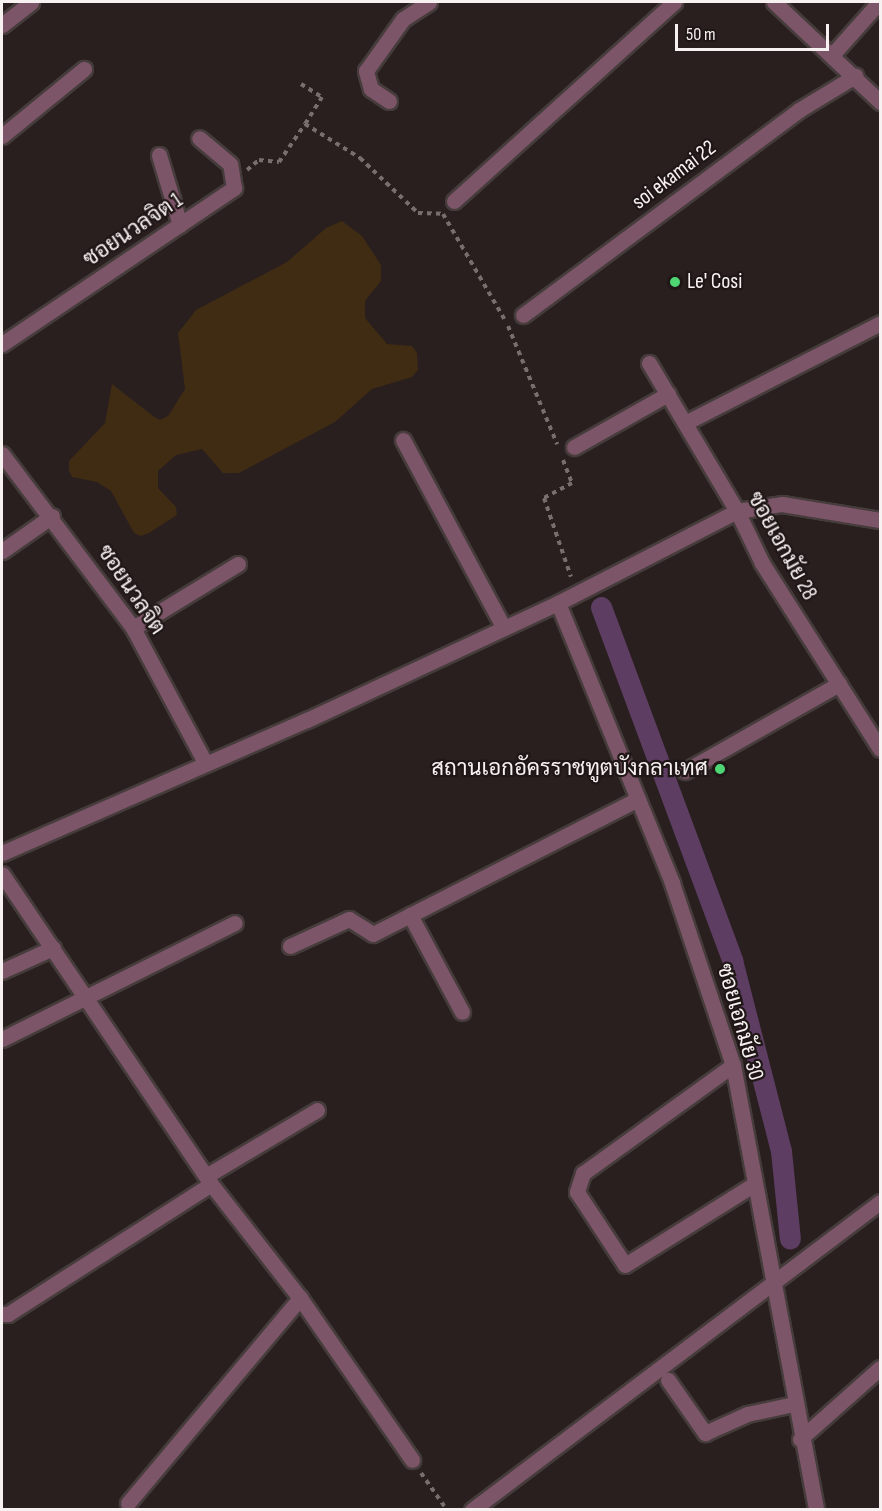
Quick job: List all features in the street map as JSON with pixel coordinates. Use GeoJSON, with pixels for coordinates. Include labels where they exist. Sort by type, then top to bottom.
{"type":"FeatureCollection","features":[{"type":"Feature","properties":{"kind":"street"},"geometry":{"type":"LineString","coordinates":[[2,25],[31,2]]}},
{"type":"Feature","properties":{"kind":"street"},"geometry":{"type":"LineString","coordinates":[[389,101],[371,89],[366,70],[402,19],[429,2]]}},
{"type":"Feature","properties":{"kind":"street"},"geometry":{"type":"LineString","coordinates":[[454,201],[674,2]]}},
{"type":"Feature","properties":{"kind":"street"},"geometry":{"type":"LineString","coordinates":[[832,55],[879,2]]}},
{"type":"Feature","properties":{"kind":"street"},"geometry":{"type":"LineString","coordinates":[[784,5],[880,102]]}},
{"type":"Feature","properties":{"kind":"street"},"geometry":{"type":"LineString","coordinates":[[2,136],[84,69]]}},
{"type":"Feature","properties":{"kind":"street","name":"soi ekamai 22"},"geometry":{"type":"LineString","coordinates":[[523,315],[800,110],[855,76]]}},
{"type":"Feature","properties":{"kind":"street"},"geometry":{"type":"LineString","coordinates":[[199,138],[230,164],[236,179]]}},
{"type":"Feature","properties":{"kind":"street"},"geometry":{"type":"LineString","coordinates":[[159,155],[180,225]]}},
{"type":"Feature","properties":{"kind":"street","name":"ซอยนวลจิต 1"},"geometry":{"type":"LineString","coordinates":[[2,344],[234,188],[236,179]]}},
{"type":"Feature","properties":{"kind":"street"},"geometry":{"type":"LineString","coordinates":[[685,423],[880,323]]}},
{"type":"Feature","properties":{"kind":"street","name":"ซอยเอกมัย 28"},"geometry":{"type":"LineString","coordinates":[[649,363],[737,511],[762,563],[880,749]]}},
{"type":"Feature","properties":{"kind":"street"},"geometry":{"type":"LineString","coordinates":[[574,447],[668,394]]}},
{"type":"Feature","properties":{"kind":"street"},"geometry":{"type":"LineString","coordinates":[[403,440],[504,628]]}},
{"type":"Feature","properties":{"kind":"street","name":"ซอยนวลจิต"},"geometry":{"type":"LineString","coordinates":[[2,454],[52,516],[133,628],[206,764]]}},
{"type":"Feature","properties":{"kind":"street"},"geometry":{"type":"LineString","coordinates":[[2,853],[206,764],[558,603],[737,511],[782,504],[880,520]]}},
{"type":"Feature","properties":{"kind":"street"},"geometry":{"type":"LineString","coordinates":[[2,551],[52,516]]}},
{"type":"Feature","properties":{"kind":"street"},"geometry":{"type":"LineString","coordinates":[[133,628],[238,564]]}},
{"type":"Feature","properties":{"kind":"street","name":"ซอยเอกมัย 30"},"geometry":{"type":"LineString","coordinates":[[558,603],[672,883],[733,1065],[800,1439],[816,1509]]}},
{"type":"Feature","properties":{"kind":"street"},"geometry":{"type":"LineString","coordinates":[[685,771],[839,684]]}},
{"type":"Feature","properties":{"kind":"street"},"geometry":{"type":"LineString","coordinates":[[290,946],[349,919],[370,934],[638,799]]}},
{"type":"Feature","properties":{"kind":"street"},"geometry":{"type":"LineString","coordinates":[[2,874],[209,1180],[300,1298],[412,1460]]}},
{"type":"Feature","properties":{"kind":"street"},"geometry":{"type":"LineString","coordinates":[[410,915],[462,1012]]}},
{"type":"Feature","properties":{"kind":"street"},"geometry":{"type":"LineString","coordinates":[[2,1039],[86,995],[235,923]]}},
{"type":"Feature","properties":{"kind":"street"},"geometry":{"type":"LineString","coordinates":[[2,971],[53,948]]}},
{"type":"Feature","properties":{"kind":"street"},"geometry":{"type":"LineString","coordinates":[[733,1065],[583,1173],[577,1192],[625,1265],[753,1185]]}},
{"type":"Feature","properties":{"kind":"street"},"geometry":{"type":"LineString","coordinates":[[2,1314],[8,1314],[317,1110]]}},
{"type":"Feature","properties":{"kind":"street"},"geometry":{"type":"LineString","coordinates":[[472,1509],[880,1202]]}},
{"type":"Feature","properties":{"kind":"street"},"geometry":{"type":"LineString","coordinates":[[128,1503],[300,1298]]}},
{"type":"Feature","properties":{"kind":"street"},"geometry":{"type":"LineString","coordinates":[[800,1439],[880,1368]]}},
{"type":"Feature","properties":{"kind":"street"},"geometry":{"type":"LineString","coordinates":[[668,1380],[705,1433],[747,1414],[794,1404]]}},
{"type":"Feature","properties":{"kind":"path"},"geometry":{"type":"LineString","coordinates":[[236,179],[259,160],[279,162],[305,124],[322,97],[301,84]]}},
{"type":"Feature","properties":{"kind":"path"},"geometry":{"type":"LineString","coordinates":[[305,124],[360,158],[418,213],[443,214],[503,314],[572,483],[544,498],[576,592]]}},
{"type":"Feature","properties":{"kind":"path"},"geometry":{"type":"LineString","coordinates":[[412,1460],[447,1509]]}},
{"type":"Feature","properties":{"kind":"shaded area"},"geometry":{"type":"Polygon","coordinates":[[[342,221],[362,236],[381,265],[381,281],[365,301],[365,318],[387,344],[412,346],[417,353],[418,370],[412,377],[372,389],[335,422],[239,473],[223,473],[202,449],[176,455],[158,471],[158,488],[176,507],[177,515],[149,533],[141,536],[134,533],[111,491],[97,482],[72,477],[69,470],[69,461],[105,423],[112,384],[160,420],[168,416],[185,389],[178,333],[196,310],[287,262],[326,228],[342,221]]]}},
{"type":"Feature","properties":{"kind":"waterway"},"geometry":{"type":"LineString","coordinates":[[601,607],[732,960],[781,1151],[790,1239]]}},
{"type":"Feature","properties":{"kind":"place","name":"Le' Cosi"},"geometry":{"type":"Point","coordinates":[675,282]}},
{"type":"Feature","properties":{"kind":"place","name":"สถานเอกอัครราชทูตบังกลาเทศ"},"geometry":{"type":"Point","coordinates":[720,769]}}]}
